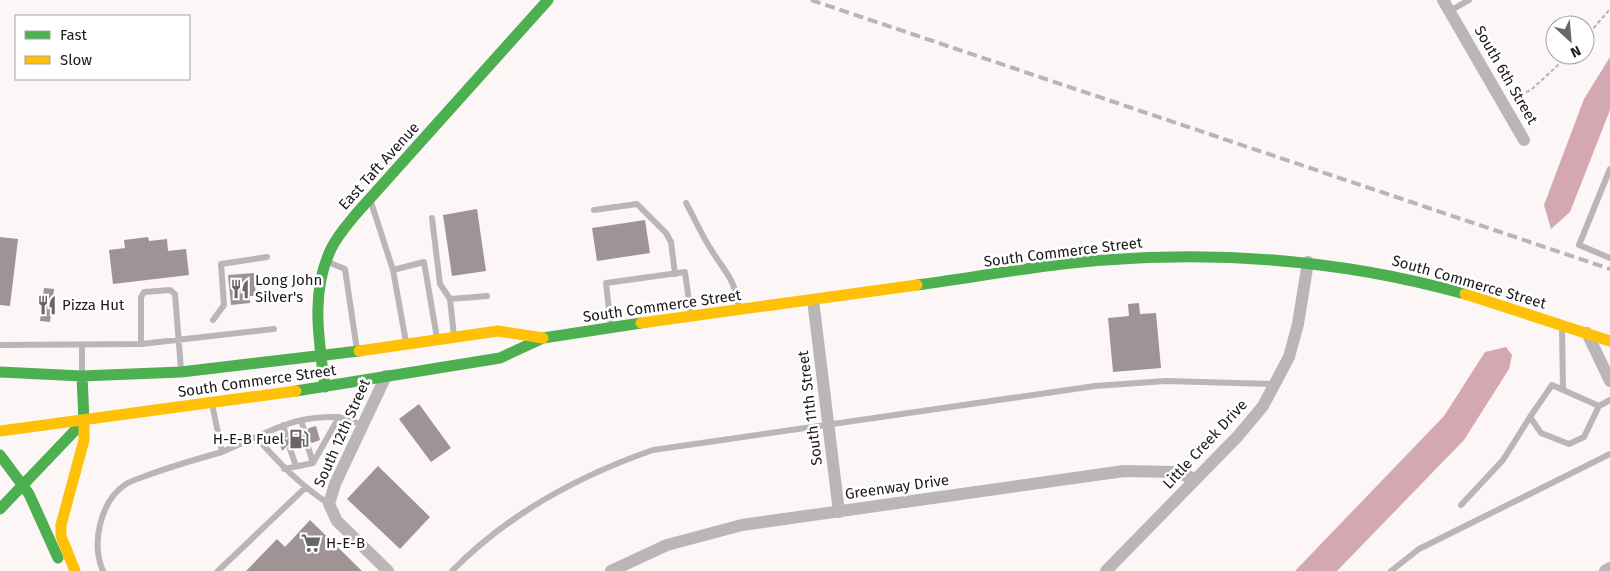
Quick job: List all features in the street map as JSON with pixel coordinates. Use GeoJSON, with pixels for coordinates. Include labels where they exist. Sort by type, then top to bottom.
{"type":"FeatureCollection","features":[{"type":"Feature","properties":{"kind":"main road","name":"East Taft Avenue"},"geometry":{"type":"LineString","coordinates":[[325,387],[316,326],[316,304],[320,280],[326,261],[337,238],[369,199],[548,0]]}},
{"type":"Feature","properties":{"kind":"main road","name":"South Commerce Street"},"geometry":{"type":"LineString","coordinates":[[0,431],[325,387],[500,358],[543,338],[611,327],[1103,260],[1175,256],[1252,258],[1308,262],[1385,274],[1432,285],[1610,341]]}},
{"type":"Feature","properties":{"kind":"main road","name":"South Commerce Street"},"geometry":{"type":"LineString","coordinates":[[0,372],[82,376],[181,372],[321,356],[498,331],[543,338]]}},
{"type":"Feature","properties":{"kind":"main road"},"geometry":{"type":"LineString","coordinates":[[75,571],[61,536],[61,525],[84,440],[82,376]]}},
{"type":"Feature","properties":{"kind":"main road"},"geometry":{"type":"LineString","coordinates":[[0,509],[84,420]]}},
{"type":"Feature","properties":{"kind":"main road"},"geometry":{"type":"LineString","coordinates":[[0,456],[23,484],[64,571]]}},
{"type":"Feature","properties":{"kind":"main road"},"geometry":{"type":"LineString","coordinates":[[0,509],[22,512],[42,521]]}},
{"type":"Feature","properties":{"kind":"street","name":"South 6th Street"},"geometry":{"type":"LineString","coordinates":[[1447,6],[1524,140]]}},
{"type":"Feature","properties":{"kind":"street","name":"Little Creek Drive"},"geometry":{"type":"LineString","coordinates":[[1106,571],[1251,421],[1276,384],[1289,358],[1298,324],[1308,262]]}},
{"type":"Feature","properties":{"kind":"street","name":"South 11th Street"},"geometry":{"type":"LineString","coordinates":[[813,300],[839,512]]}},
{"type":"Feature","properties":{"kind":"street"},"geometry":{"type":"LineString","coordinates":[[1587,333],[1610,381]]}},
{"type":"Feature","properties":{"kind":"street","name":"South 12th Street"},"geometry":{"type":"LineString","coordinates":[[386,376],[335,484],[329,504],[337,521],[388,571]]}},
{"type":"Feature","properties":{"kind":"street","name":"Greenway Drive"},"geometry":{"type":"LineString","coordinates":[[611,571],[667,546],[704,534],[742,525],[1124,471],[1176,472],[1195,479]]}},
{"type":"Feature","properties":{"kind":"street"},"geometry":{"type":"LineString","coordinates":[[1605,571],[1610,568]]}},
{"type":"Feature","properties":{"kind":"lane"},"geometry":{"type":"LineString","coordinates":[[1447,6],[1469,0]]}},
{"type":"Feature","properties":{"kind":"lane"},"geometry":{"type":"LineString","coordinates":[[1610,169],[1579,245],[1610,258]]}},
{"type":"Feature","properties":{"kind":"lane"},"geometry":{"type":"LineString","coordinates":[[369,199],[393,270],[406,344]]}},
{"type":"Feature","properties":{"kind":"lane"},"geometry":{"type":"LineString","coordinates":[[686,203],[712,251],[729,274],[736,291],[739,310]]}},
{"type":"Feature","properties":{"kind":"lane"},"geometry":{"type":"LineString","coordinates":[[594,210],[637,204],[666,233],[671,242],[675,274]]}},
{"type":"Feature","properties":{"kind":"lane"},"geometry":{"type":"LineString","coordinates":[[432,218],[440,284],[450,299],[455,337]]}},
{"type":"Feature","properties":{"kind":"lane"},"geometry":{"type":"LineString","coordinates":[[213,320],[224,305],[221,264],[228,261],[267,257]]}},
{"type":"Feature","properties":{"kind":"lane"},"geometry":{"type":"LineString","coordinates":[[326,261],[345,269],[357,351]]}},
{"type":"Feature","properties":{"kind":"lane"},"geometry":{"type":"LineString","coordinates":[[393,270],[424,262],[437,340]]}},
{"type":"Feature","properties":{"kind":"lane"},"geometry":{"type":"LineString","coordinates":[[611,327],[606,283],[685,272],[691,317]]}},
{"type":"Feature","properties":{"kind":"lane"},"geometry":{"type":"LineString","coordinates":[[141,344],[141,297],[144,292],[170,290],[175,294],[181,372]]}},
{"type":"Feature","properties":{"kind":"lane"},"geometry":{"type":"LineString","coordinates":[[450,299],[487,296]]}},
{"type":"Feature","properties":{"kind":"lane"},"geometry":{"type":"LineString","coordinates":[[1562,325],[1563,390]]}},
{"type":"Feature","properties":{"kind":"lane"},"geometry":{"type":"LineString","coordinates":[[0,345],[82,346],[141,344],[274,329]]}},
{"type":"Feature","properties":{"kind":"lane"},"geometry":{"type":"LineString","coordinates":[[82,346],[82,376]]}},
{"type":"Feature","properties":{"kind":"lane"},"geometry":{"type":"LineString","coordinates":[[452,571],[523,512],[573,483],[624,460],[676,445],[1095,386],[1166,381],[1276,384]]}},
{"type":"Feature","properties":{"kind":"lane"},"geometry":{"type":"LineString","coordinates":[[1461,505],[1503,460],[1552,385],[1599,406]]}},
{"type":"Feature","properties":{"kind":"lane"},"geometry":{"type":"LineString","coordinates":[[1530,417],[1541,433],[1569,444],[1584,437],[1599,406],[1610,400]]}},
{"type":"Feature","properties":{"kind":"lane"},"geometry":{"type":"LineString","coordinates":[[212,402],[222,452]]}},
{"type":"Feature","properties":{"kind":"lane"},"geometry":{"type":"LineString","coordinates":[[103,571],[98,551],[98,529],[115,494],[127,483],[185,462],[222,452],[283,425],[313,416],[339,417],[364,425]]}},
{"type":"Feature","properties":{"kind":"lane"},"geometry":{"type":"LineString","coordinates":[[313,463],[339,417]]}},
{"type":"Feature","properties":{"kind":"lane"},"geometry":{"type":"LineString","coordinates":[[301,420],[304,430]]}},
{"type":"Feature","properties":{"kind":"lane"},"geometry":{"type":"LineString","coordinates":[[283,425],[286,435]]}},
{"type":"Feature","properties":{"kind":"lane"},"geometry":{"type":"LineString","coordinates":[[256,437],[284,469],[329,504]]}},
{"type":"Feature","properties":{"kind":"lane"},"geometry":{"type":"LineString","coordinates":[[307,444],[313,463]]}},
{"type":"Feature","properties":{"kind":"lane"},"geometry":{"type":"LineString","coordinates":[[290,449],[296,466]]}},
{"type":"Feature","properties":{"kind":"lane"},"geometry":{"type":"LineString","coordinates":[[1391,571],[1419,549],[1610,454]]}},
{"type":"Feature","properties":{"kind":"lane"},"geometry":{"type":"LineString","coordinates":[[284,469],[313,463]]}},
{"type":"Feature","properties":{"kind":"lane"},"geometry":{"type":"LineString","coordinates":[[218,571],[279,511],[306,488]]}},
{"type":"Feature","properties":{"kind":"path"},"geometry":{"type":"LineString","coordinates":[[1595,26],[1610,9]]}},
{"type":"Feature","properties":{"kind":"path"},"geometry":{"type":"LineString","coordinates":[[1501,100],[1531,90],[1558,65]]}},
{"type":"Feature","properties":{"kind":"shaded area"},"geometry":{"type":"Polygon","coordinates":[[[1610,57],[1610,110],[1570,212],[1551,229],[1544,205],[1584,99],[1610,57]]]}},
{"type":"Feature","properties":{"kind":"shaded area"},"geometry":{"type":"Polygon","coordinates":[[[1506,347],[1512,355],[1509,369],[1464,440],[1337,571],[1295,571],[1444,416],[1485,352],[1506,347]]]}},
{"type":"Feature","properties":{"kind":"building"},"geometry":{"type":"Polygon","coordinates":[[[477,209],[486,271],[452,276],[443,215],[477,209]]]}},
{"type":"Feature","properties":{"kind":"building"},"geometry":{"type":"Polygon","coordinates":[[[645,220],[650,253],[597,261],[592,228],[645,220]]]}},
{"type":"Feature","properties":{"kind":"building"},"geometry":{"type":"Polygon","coordinates":[[[0,237],[18,239],[10,306],[0,305],[0,237]]]}},
{"type":"Feature","properties":{"kind":"building"},"geometry":{"type":"Polygon","coordinates":[[[148,237],[149,241],[167,239],[168,251],[186,249],[189,275],[113,284],[109,250],[125,248],[124,240],[148,237]]]}},
{"type":"Feature","properties":{"kind":"building","name":"Long John Silver's"},"geometry":{"type":"Polygon","coordinates":[[[254,273],[256,296],[250,296],[250,303],[231,305],[228,275],[254,273]]]}},
{"type":"Feature","properties":{"kind":"building","name":"Pizza Hut"},"geometry":{"type":"Polygon","coordinates":[[[44,288],[54,289],[50,322],[40,321],[44,288]]]}},
{"type":"Feature","properties":{"kind":"building"},"geometry":{"type":"Polygon","coordinates":[[[1139,303],[1140,314],[1156,313],[1161,368],[1113,372],[1108,318],[1129,316],[1128,304],[1139,303]]]}},
{"type":"Feature","properties":{"kind":"building"},"geometry":{"type":"Polygon","coordinates":[[[419,404],[451,448],[431,462],[399,419],[419,404]]]}},
{"type":"Feature","properties":{"kind":"building","name":"H-E-B Fuel"},"geometry":{"type":"Polygon","coordinates":[[[316,426],[320,440],[312,443],[306,439],[302,445],[295,447],[289,444],[282,451],[278,437],[281,436],[287,440],[291,433],[299,431],[305,435],[309,428],[316,426]]]}},
{"type":"Feature","properties":{"kind":"building"},"geometry":{"type":"Polygon","coordinates":[[[378,466],[430,517],[400,549],[347,499],[378,466]]]}},
{"type":"Feature","properties":{"kind":"building","name":"H-E-B"},"geometry":{"type":"Polygon","coordinates":[[[310,520],[362,571],[246,571],[277,539],[285,547],[310,520]]]}},
{"type":"Feature","properties":{"kind":"railway"},"geometry":{"type":"LineString","coordinates":[[811,0],[1610,269]]}},
{"type":"Feature","properties":{"kind":"traffic: fast"},"geometry":{"type":"LineString","coordinates":[[325,387],[319,334],[318,299],[324,265],[333,244],[356,214],[548,0]]}},
{"type":"Feature","properties":{"kind":"traffic: fast"},"geometry":{"type":"LineString","coordinates":[[917,285],[1081,262],[1196,257],[1241,258],[1331,266],[1421,283],[1465,294]]}},
{"type":"Feature","properties":{"kind":"traffic: fast"},"geometry":{"type":"LineString","coordinates":[[296,391],[500,358],[543,338],[641,323]]}},
{"type":"Feature","properties":{"kind":"traffic: fast"},"geometry":{"type":"LineString","coordinates":[[0,372],[82,376],[181,372],[359,351]]}},
{"type":"Feature","properties":{"kind":"traffic: fast"},"geometry":{"type":"LineString","coordinates":[[82,376],[84,421]]}},
{"type":"Feature","properties":{"kind":"traffic: fast"},"geometry":{"type":"LineString","coordinates":[[0,509],[84,421]]}},
{"type":"Feature","properties":{"kind":"traffic: fast"},"geometry":{"type":"LineString","coordinates":[[0,455],[29,494],[58,558]]}},
{"type":"Feature","properties":{"kind":"traffic: slow"},"geometry":{"type":"LineString","coordinates":[[641,323],[917,285]]}},
{"type":"Feature","properties":{"kind":"traffic: slow"},"geometry":{"type":"LineString","coordinates":[[1465,294],[1610,341]]}},
{"type":"Feature","properties":{"kind":"traffic: slow"},"geometry":{"type":"LineString","coordinates":[[359,351],[498,331],[543,338]]}},
{"type":"Feature","properties":{"kind":"traffic: slow"},"geometry":{"type":"LineString","coordinates":[[0,431],[296,391]]}},
{"type":"Feature","properties":{"kind":"traffic: slow"},"geometry":{"type":"LineString","coordinates":[[75,571],[61,536],[61,525],[84,440],[84,421]]}},
{"type":"Feature","properties":{"kind":"place","name":"Long John Silver's"},"geometry":{"type":"Point","coordinates":[240,289]}},
{"type":"Feature","properties":{"kind":"place","name":"Pizza Hut"},"geometry":{"type":"Point","coordinates":[47,305]}},
{"type":"Feature","properties":{"kind":"place","name":"H-E-B Fuel"},"geometry":{"type":"Point","coordinates":[299,439]}},
{"type":"Feature","properties":{"kind":"place","name":"H-E-B"},"geometry":{"type":"Point","coordinates":[311,543]}}]}
